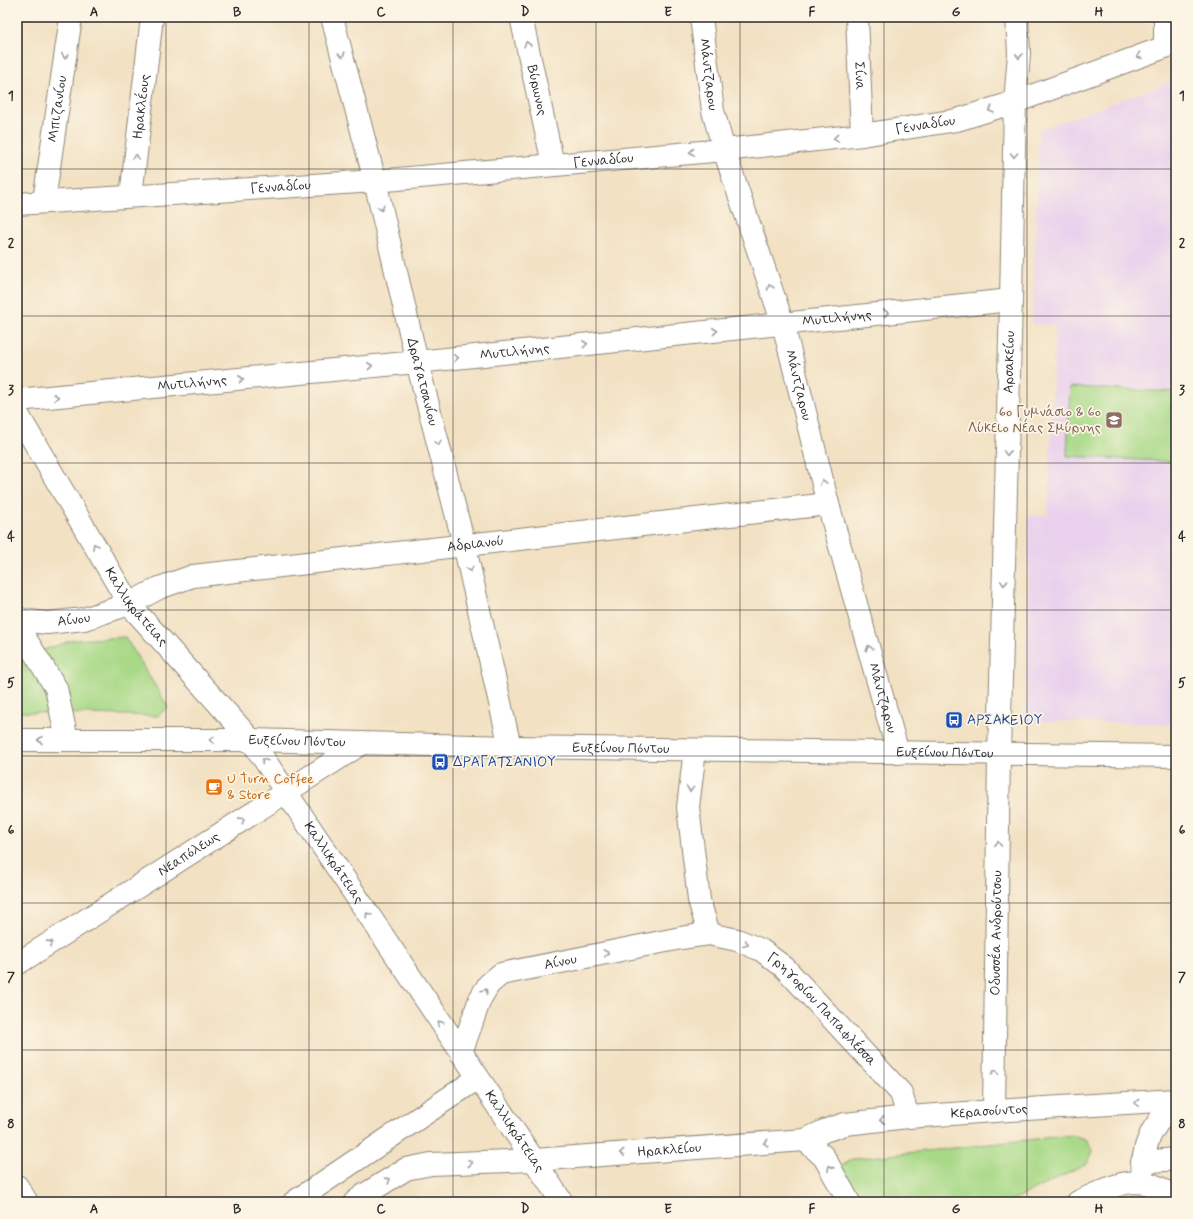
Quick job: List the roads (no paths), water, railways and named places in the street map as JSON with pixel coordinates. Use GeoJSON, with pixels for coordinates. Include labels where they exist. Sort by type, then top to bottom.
{"type":"FeatureCollection","features":[{"type":"Feature","properties":{"kind":"street","name":"Μπιζανίου"},"geometry":{"type":"LineString","coordinates":[[44,201],[70,17]]}},
{"type":"Feature","properties":{"kind":"street","name":"Ηρακλέους"},"geometry":{"type":"LineString","coordinates":[[131,196],[152,17]]}},
{"type":"Feature","properties":{"kind":"street","name":"Δραγατσανίου"},"geometry":{"type":"LineString","coordinates":[[332,17],[375,181],[417,362],[464,544],[510,747]]}},
{"type":"Feature","properties":{"kind":"street","name":"Βύρωνος"},"geometry":{"type":"LineString","coordinates":[[521,17],[553,164]]}},
{"type":"Feature","properties":{"kind":"street"},"geometry":{"type":"LineString","coordinates":[[696,17],[701,17]]}},
{"type":"Feature","properties":{"kind":"street","name":"Μάντζαρου"},"geometry":{"type":"LineString","coordinates":[[701,17],[713,111],[724,150],[783,324],[828,504],[898,753]]}},
{"type":"Feature","properties":{"kind":"street","name":"Σίνα"},"geometry":{"type":"LineString","coordinates":[[857,17],[862,135]]}},
{"type":"Feature","properties":{"kind":"street","name":"Αρσακείου"},"geometry":{"type":"LineString","coordinates":[[999,755],[1011,300],[1014,102],[1020,54],[1017,17]]}},
{"type":"Feature","properties":{"kind":"street"},"geometry":{"type":"LineString","coordinates":[[1165,17],[1170,45]]}},
{"type":"Feature","properties":{"kind":"street","name":"Γενναδίου"},"geometry":{"type":"LineString","coordinates":[[17,204],[44,201],[375,181],[724,150],[862,135],[957,120],[1014,102],[1170,45]]}},
{"type":"Feature","properties":{"kind":"street","name":"Μυτιλήνης"},"geometry":{"type":"LineString","coordinates":[[17,400],[417,362],[1011,300]]}},
{"type":"Feature","properties":{"kind":"street","name":"Καλλικράτειας"},"geometry":{"type":"LineString","coordinates":[[17,413],[129,604],[251,740],[562,1202]]}},
{"type":"Feature","properties":{"kind":"street","name":"Αδριανού"},"geometry":{"type":"LineString","coordinates":[[129,604],[159,588],[193,576],[464,544],[828,504]]}},
{"type":"Feature","properties":{"kind":"street","name":"Αίνου"},"geometry":{"type":"LineString","coordinates":[[17,617],[22,620],[47,623],[84,619],[129,604]]}},
{"type":"Feature","properties":{"kind":"street"},"geometry":{"type":"LineString","coordinates":[[17,625],[56,688],[67,740]]}},
{"type":"Feature","properties":{"kind":"street","name":"Ευξείνου Πόντου"},"geometry":{"type":"LineString","coordinates":[[17,740],[251,740],[510,747],[999,755],[1176,756]]}},
{"type":"Feature","properties":{"kind":"street","name":"Νεαπόλεως"},"geometry":{"type":"LineString","coordinates":[[17,964],[361,744]]}},
{"type":"Feature","properties":{"kind":"street"},"geometry":{"type":"LineString","coordinates":[[695,750],[688,807],[699,900],[709,934]]}},
{"type":"Feature","properties":{"kind":"street","name":"Οδυσσέα Ανδρούτσου"},"geometry":{"type":"LineString","coordinates":[[994,1111],[999,755]]}},
{"type":"Feature","properties":{"kind":"street","name":"Αίνου"},"geometry":{"type":"LineString","coordinates":[[461,1053],[480,999],[489,984],[501,974],[681,938],[709,934]]}},
{"type":"Feature","properties":{"kind":"street","name":"Γρηγορίου Παπαφλέσσα"},"geometry":{"type":"LineString","coordinates":[[709,934],[737,940],[761,950],[784,967],[901,1093],[908,1117]]}},
{"type":"Feature","properties":{"kind":"street"},"geometry":{"type":"LineString","coordinates":[[294,1202],[478,1078]]}},
{"type":"Feature","properties":{"kind":"street"},"geometry":{"type":"LineString","coordinates":[[1142,1172],[1145,1146],[1163,1115],[1176,1101]]}},
{"type":"Feature","properties":{"kind":"street","name":"Κερασούντος"},"geometry":{"type":"LineString","coordinates":[[805,1140],[824,1131],[845,1124],[908,1117],[1176,1101]]}},
{"type":"Feature","properties":{"kind":"street"},"geometry":{"type":"LineString","coordinates":[[805,1140],[824,1157],[850,1202]]}},
{"type":"Feature","properties":{"kind":"street","name":"Ηρακλείου"},"geometry":{"type":"LineString","coordinates":[[356,1202],[364,1195],[406,1169],[431,1164],[534,1160],[805,1140]]}},
{"type":"Feature","properties":{"kind":"street"},"geometry":{"type":"LineString","coordinates":[[1078,1202],[1176,1158]]}},
{"type":"Feature","properties":{"kind":"street"},"geometry":{"type":"LineString","coordinates":[[1142,1172],[1176,1202]]}},
{"type":"Feature","properties":{"kind":"street"},"geometry":{"type":"LineString","coordinates":[[17,1186],[27,1202]]}},
{"type":"Feature","properties":{"kind":"place","name":"6ο Γυμνάσιο & 6ο Λύκειο Νέας Σμύρνης"},"geometry":{"type":"Point","coordinates":[1114,420]}},
{"type":"Feature","properties":{"kind":"place","name":"ΑΡΣΑΚΕΙΟΥ"},"geometry":{"type":"Point","coordinates":[954,720]}},
{"type":"Feature","properties":{"kind":"place","name":"ΔΡΑΓΑΤΣΑΝΙΟΥ"},"geometry":{"type":"Point","coordinates":[440,762]}},
{"type":"Feature","properties":{"kind":"place","name":"U Turn Coffee & Store"},"geometry":{"type":"Point","coordinates":[214,787]}}]}
